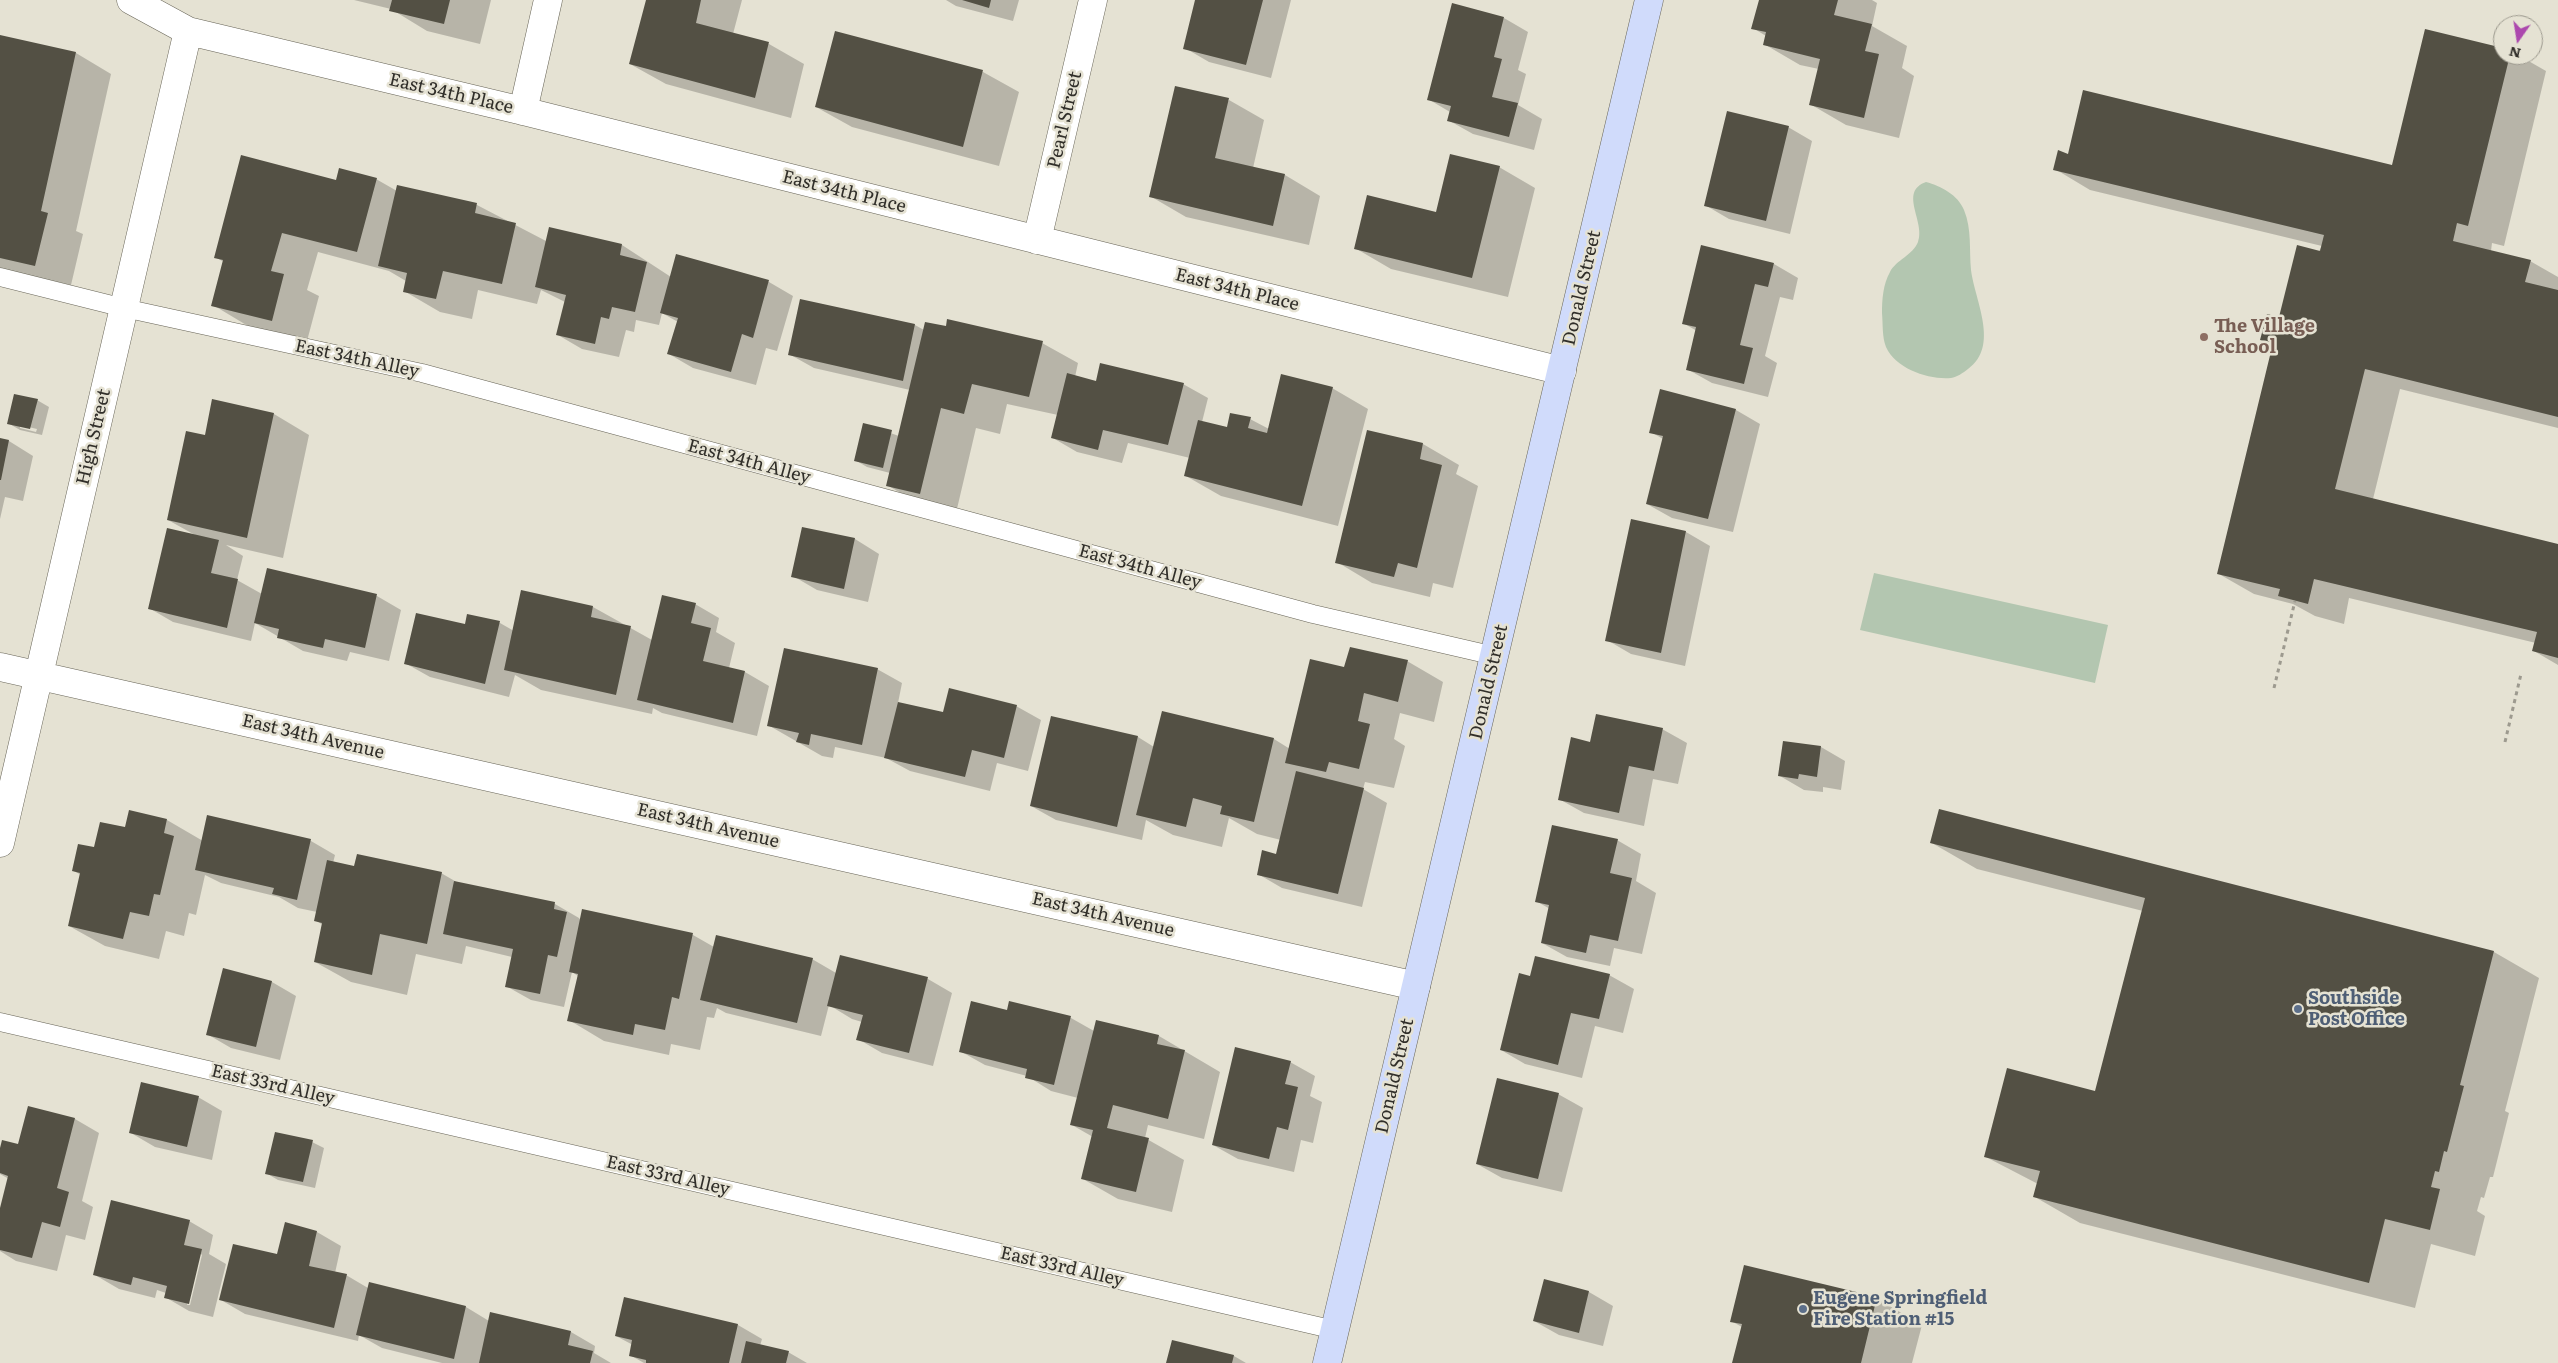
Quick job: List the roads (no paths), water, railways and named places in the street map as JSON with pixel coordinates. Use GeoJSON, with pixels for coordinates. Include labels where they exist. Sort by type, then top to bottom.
{"type":"FeatureCollection","features":[{"type":"Feature","properties":{"kind":"street","name":"East 34th Place"},"geometry":{"type":"LineString","coordinates":[[131,0],[188,31],[522,112],[1562,371]]}},
{"type":"Feature","properties":{"kind":"street"},"geometry":{"type":"LineString","coordinates":[[522,112],[548,0]]}},
{"type":"Feature","properties":{"kind":"street","name":"Pearl Street"},"geometry":{"type":"LineString","coordinates":[[1037,240],[1093,0]]}},
{"type":"Feature","properties":{"kind":"street","name":"Donald Street"},"geometry":{"type":"LineString","coordinates":[[1327,1363],[1649,0]]}},
{"type":"Feature","properties":{"kind":"street","name":"High Street"},"geometry":{"type":"LineString","coordinates":[[0,843],[188,31]]}},
{"type":"Feature","properties":{"kind":"street","name":"East 34th Avenue"},"geometry":{"type":"LineString","coordinates":[[0,667],[1416,986]]}},
{"type":"Feature","properties":{"kind":"lane","name":"East 34th Alley"},"geometry":{"type":"LineString","coordinates":[[0,277],[124,308],[422,374],[1313,614],[1495,656]]}},
{"type":"Feature","properties":{"kind":"lane","name":"East 33rd Alley"},"geometry":{"type":"LineString","coordinates":[[0,1022],[1335,1330]]}},
{"type":"Feature","properties":{"kind":"place","name":"The Village School"},"geometry":{"type":"Point","coordinates":[2204,337]}},
{"type":"Feature","properties":{"kind":"place","name":"Southside Post Office"},"geometry":{"type":"Point","coordinates":[2298,1009]}},
{"type":"Feature","properties":{"kind":"place","name":"Eugene Springfield Fire Station #15"},"geometry":{"type":"Point","coordinates":[1803,1309]}}]}
